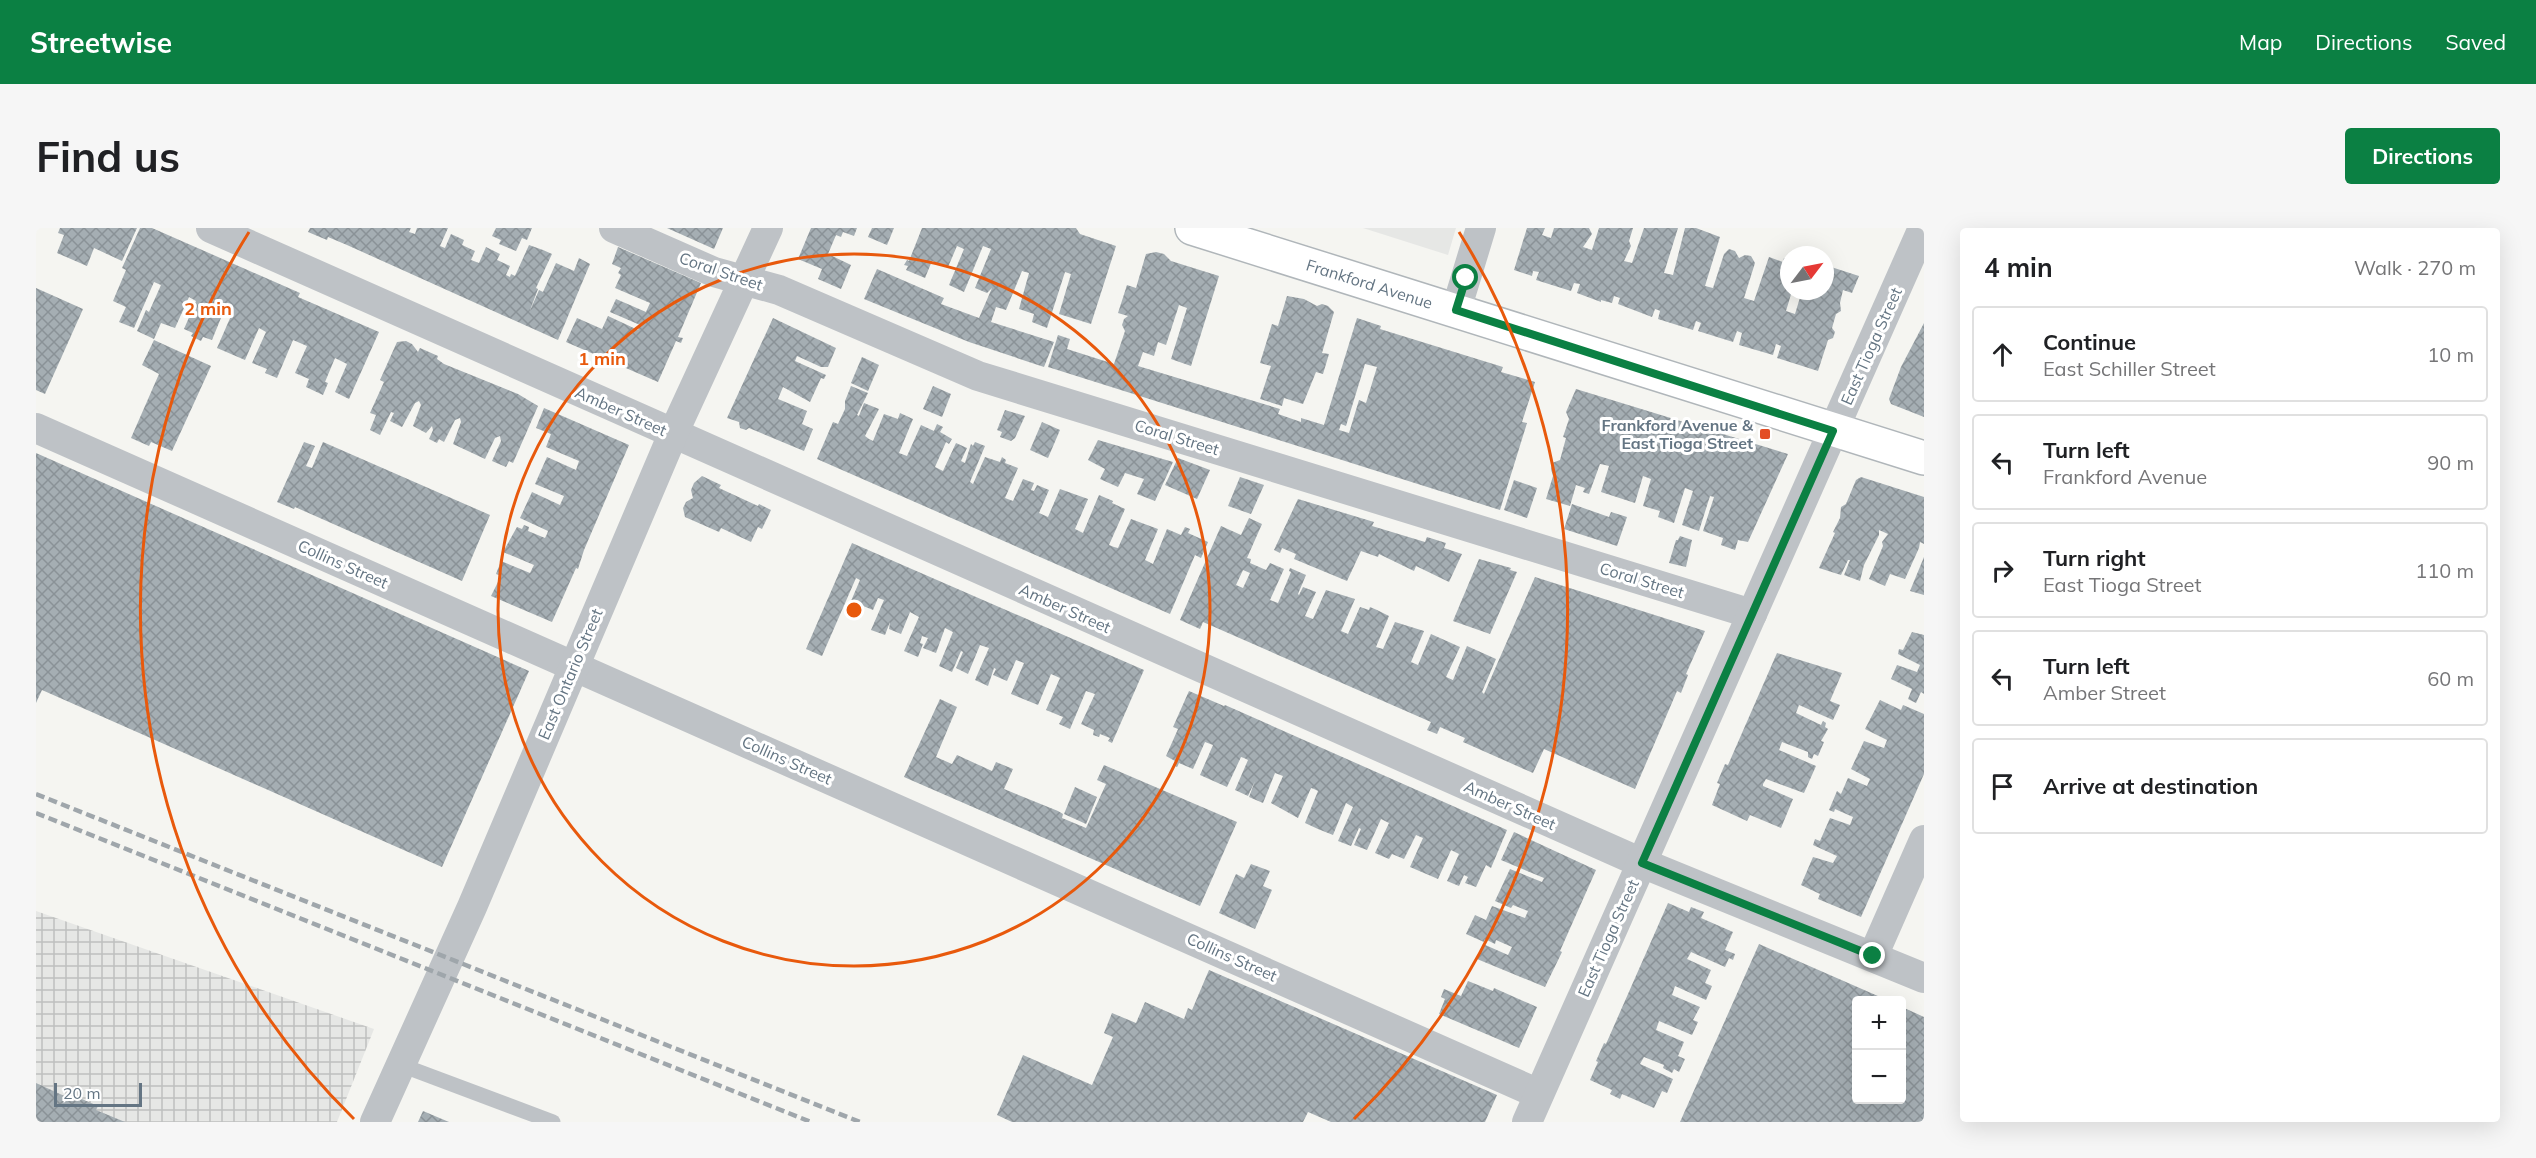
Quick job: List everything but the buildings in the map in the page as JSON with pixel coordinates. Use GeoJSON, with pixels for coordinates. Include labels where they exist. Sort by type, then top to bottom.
{"type":"FeatureCollection","features":[{"type":"Feature","properties":{"kind":"main road","name":"Frankford Avenue"},"geometry":{"type":"LineString","coordinates":[[1192,228],[1924,458]]}},
{"type":"Feature","properties":{"kind":"street","name":"Amber Street"},"geometry":{"type":"LineString","coordinates":[[211,228],[673,435],[1642,863],[1924,978]]}},
{"type":"Feature","properties":{"kind":"street","name":"Coral Street"},"geometry":{"type":"LineString","coordinates":[[614,228],[714,272],[779,290],[978,376],[1752,614]]}},
{"type":"Feature","properties":{"kind":"street","name":"East Ontario Street"},"geometry":{"type":"LineString","coordinates":[[375,1122],[472,907],[573,665],[673,435],[768,228]]}},
{"type":"Feature","properties":{"kind":"street"},"geometry":{"type":"LineString","coordinates":[[1456,310],[1481,228]]}},
{"type":"Feature","properties":{"kind":"street","name":"East Tioga Street"},"geometry":{"type":"LineString","coordinates":[[1527,1122],[1923,228]]}},
{"type":"Feature","properties":{"kind":"street","name":"Collins Street"},"geometry":{"type":"LineString","coordinates":[[36,428],[1539,1094]]}},
{"type":"Feature","properties":{"kind":"street"},"geometry":{"type":"LineString","coordinates":[[1873,956],[1924,840]]}},
{"type":"Feature","properties":{"kind":"lane"},"geometry":{"type":"LineString","coordinates":[[400,1065],[553,1122]]}},
{"type":"Feature","properties":{"kind":"shaded area"},"geometry":{"type":"Polygon","coordinates":[[[1363,228],[1456,228],[1448,255],[1363,228]]]}},
{"type":"Feature","properties":{"kind":"shaded area"},"geometry":{"type":"Polygon","coordinates":[[[36,911],[374,1029],[337,1122],[36,1122],[36,911]]]}},
{"type":"Feature","properties":{"kind":"railway"},"geometry":{"type":"LineString","coordinates":[[36,794],[860,1122]]}},
{"type":"Feature","properties":{"kind":"railway"},"geometry":{"type":"LineString","coordinates":[[36,813],[811,1122]]}},
{"type":"Feature","properties":{"kind":"place","name":"Frankford Avenue & East Tioga Street"},"geometry":{"type":"Point","coordinates":[1765,434]}},
{"type":"Feature","properties":{"kind":"route"},"geometry":{"type":"LineString","coordinates":[[1466,278],[1456,310],[1833,431],[1642,863],[1873,956]]}}]}
